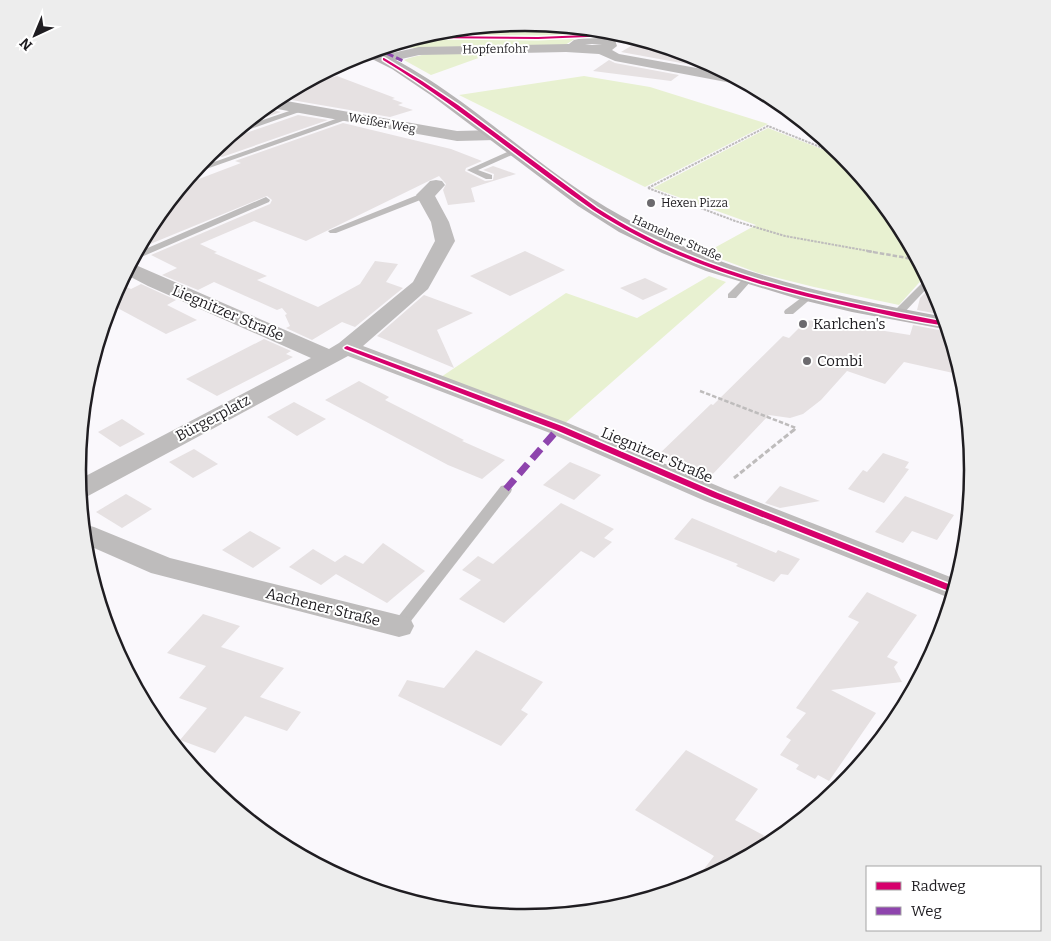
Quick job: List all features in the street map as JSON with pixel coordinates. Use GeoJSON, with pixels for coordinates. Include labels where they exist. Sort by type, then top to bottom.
{"type":"FeatureCollection","features":[{"type":"Feature","properties":{"kind":"main road","name":"Hamelner Straße"},"geometry":{"type":"LineString","coordinates":[[379,57],[443,96],[584,202],[618,223],[678,253],[748,279],[808,295],[939,322]]}},
{"type":"Feature","properties":{"kind":"street","name":"Hopfenfohr"},"geometry":{"type":"LineString","coordinates":[[384,59],[420,51],[578,48],[611,42],[616,56],[719,76]]}},
{"type":"Feature","properties":{"kind":"street","name":"Weißer Weg"},"geometry":{"type":"LineString","coordinates":[[280,106],[457,136],[495,135]]}},
{"type":"Feature","properties":{"kind":"street","name":"Bürgerplatz"},"geometry":{"type":"LineString","coordinates":[[87,486],[338,352],[421,285],[446,241],[430,190]]}},
{"type":"Feature","properties":{"kind":"street","name":"Liegnitzer Straße"},"geometry":{"type":"LineString","coordinates":[[134,271],[155,282],[338,352],[559,428],[715,495],[949,588]]}},
{"type":"Feature","properties":{"kind":"street","name":"Aachener Straße"},"geometry":{"type":"LineString","coordinates":[[91,536],[161,566],[398,626]]}},
{"type":"Feature","properties":{"kind":"lane"},"geometry":{"type":"LineString","coordinates":[[254,125],[304,109]]}},
{"type":"Feature","properties":{"kind":"lane"},"geometry":{"type":"LineString","coordinates":[[209,166],[350,117]]}},
{"type":"Feature","properties":{"kind":"lane"},"geometry":{"type":"LineString","coordinates":[[489,177],[471,170],[517,151]]}},
{"type":"Feature","properties":{"kind":"lane"},"geometry":{"type":"LineString","coordinates":[[333,231],[430,190]]}},
{"type":"Feature","properties":{"kind":"lane"},"geometry":{"type":"LineString","coordinates":[[144,254],[266,200]]}},
{"type":"Feature","properties":{"kind":"lane"},"geometry":{"type":"LineString","coordinates":[[732,296],[748,279]]}},
{"type":"Feature","properties":{"kind":"lane"},"geometry":{"type":"LineString","coordinates":[[897,314],[924,286]]}},
{"type":"Feature","properties":{"kind":"lane"},"geometry":{"type":"LineString","coordinates":[[789,312],[808,295]]}},
{"type":"Feature","properties":{"kind":"lane","name":"Aachener Straße"},"geometry":{"type":"LineString","coordinates":[[398,626],[506,490]]}},
{"type":"Feature","properties":{"kind":"path"},"geometry":{"type":"LineString","coordinates":[[823,147],[768,126],[648,188],[735,221],[785,236],[910,258]]}},
{"type":"Feature","properties":{"kind":"path"},"geometry":{"type":"LineString","coordinates":[[700,391],[796,428],[715,495]]}},
{"type":"Feature","properties":{"kind":"green space"},"geometry":{"type":"Polygon","coordinates":[[[497,32],[554,32],[586,36],[578,37],[565,45],[408,48],[440,40],[497,32]]]}},
{"type":"Feature","properties":{"kind":"green space"},"geometry":{"type":"Polygon","coordinates":[[[462,51],[498,51],[431,75],[404,60],[427,54],[462,51]]]}},
{"type":"Feature","properties":{"kind":"green space"},"geometry":{"type":"Polygon","coordinates":[[[584,76],[650,87],[768,124],[645,187],[459,95],[584,76]]]}},
{"type":"Feature","properties":{"kind":"green space"},"geometry":{"type":"Polygon","coordinates":[[[768,128],[827,151],[836,160],[856,181],[891,226],[921,280],[899,305],[758,273],[705,253],[756,225],[653,188],[768,128]]]}},
{"type":"Feature","properties":{"kind":"green space"},"geometry":{"type":"Polygon","coordinates":[[[709,276],[726,282],[563,425],[441,377],[566,293],[637,318],[709,276]]]}},
{"type":"Feature","properties":{"kind":"building"},"geometry":{"type":"Polygon","coordinates":[[[631,46],[646,48],[693,64],[692,65],[621,52],[631,46]]]}},
{"type":"Feature","properties":{"kind":"building"},"geometry":{"type":"Polygon","coordinates":[[[609,60],[615,63],[679,75],[671,81],[593,71],[609,60]]]}},
{"type":"Feature","properties":{"kind":"building"},"geometry":{"type":"Polygon","coordinates":[[[337,76],[395,98],[392,99],[403,103],[398,105],[413,110],[390,117],[290,100],[329,78],[337,76]]]}},
{"type":"Feature","properties":{"kind":"building"},"geometry":{"type":"Polygon","coordinates":[[[274,110],[281,112],[264,118],[274,110]]]}},
{"type":"Feature","properties":{"kind":"building"},"geometry":{"type":"Polygon","coordinates":[[[298,115],[328,120],[222,157],[219,156],[244,134],[298,115]]]}},
{"type":"Feature","properties":{"kind":"building"},"geometry":{"type":"Polygon","coordinates":[[[343,123],[451,149],[482,161],[466,168],[465,171],[485,181],[493,180],[494,174],[483,170],[493,166],[516,174],[471,188],[475,202],[448,205],[443,190],[446,184],[439,176],[306,241],[254,221],[200,244],[217,252],[214,253],[267,276],[257,280],[318,307],[360,284],[375,261],[398,264],[386,282],[403,288],[355,327],[342,322],[312,340],[286,328],[290,326],[285,315],[287,314],[282,308],[277,310],[214,282],[198,290],[162,275],[177,268],[151,255],[270,204],[272,200],[267,196],[149,245],[160,226],[196,180],[241,163],[235,161],[343,123]]]}},
{"type":"Feature","properties":{"kind":"building"},"geometry":{"type":"Polygon","coordinates":[[[525,251],[565,270],[510,296],[470,276],[525,251]]]}},
{"type":"Feature","properties":{"kind":"building"},"geometry":{"type":"Polygon","coordinates":[[[645,278],[668,289],[643,300],[620,288],[645,278]]]}},
{"type":"Feature","properties":{"kind":"building"},"geometry":{"type":"Polygon","coordinates":[[[141,284],[176,300],[167,305],[197,320],[166,334],[118,308],[127,287],[131,289],[141,284]]]}},
{"type":"Feature","properties":{"kind":"building"},"geometry":{"type":"Polygon","coordinates":[[[926,292],[935,313],[917,310],[920,298],[926,292]]]}},
{"type":"Feature","properties":{"kind":"building"},"geometry":{"type":"Polygon","coordinates":[[[424,295],[473,313],[437,330],[454,368],[377,336],[424,295]]]}},
{"type":"Feature","properties":{"kind":"building"},"geometry":{"type":"Polygon","coordinates":[[[816,320],[910,335],[913,325],[941,331],[953,373],[904,362],[885,384],[847,371],[821,400],[803,414],[790,418],[769,415],[710,477],[657,456],[711,404],[713,405],[783,336],[789,338],[806,321],[816,320]]]}},
{"type":"Feature","properties":{"kind":"building"},"geometry":{"type":"Polygon","coordinates":[[[264,339],[291,351],[286,354],[293,357],[217,396],[186,379],[264,339]]]}},
{"type":"Feature","properties":{"kind":"building"},"geometry":{"type":"Polygon","coordinates":[[[359,381],[389,397],[385,400],[464,440],[462,441],[505,460],[482,479],[448,465],[325,400],[359,381]]]}},
{"type":"Feature","properties":{"kind":"building"},"geometry":{"type":"Polygon","coordinates":[[[294,402],[326,419],[297,436],[267,417],[294,402]]]}},
{"type":"Feature","properties":{"kind":"building"},"geometry":{"type":"Polygon","coordinates":[[[122,419],[145,434],[120,447],[98,432],[122,419]]]}},
{"type":"Feature","properties":{"kind":"building"},"geometry":{"type":"Polygon","coordinates":[[[194,449],[218,464],[193,478],[169,462],[194,449]]]}},
{"type":"Feature","properties":{"kind":"building"},"geometry":{"type":"Polygon","coordinates":[[[883,453],[909,462],[905,468],[909,469],[884,503],[848,489],[863,470],[867,472],[883,453]]]}},
{"type":"Feature","properties":{"kind":"building"},"geometry":{"type":"Polygon","coordinates":[[[570,462],[601,475],[574,500],[543,485],[570,462]]]}},
{"type":"Feature","properties":{"kind":"building"},"geometry":{"type":"Polygon","coordinates":[[[780,486],[820,501],[780,508],[765,503],[780,486]]]}},
{"type":"Feature","properties":{"kind":"building"},"geometry":{"type":"Polygon","coordinates":[[[126,494],[152,509],[122,528],[96,512],[126,494]]]}},
{"type":"Feature","properties":{"kind":"building"},"geometry":{"type":"Polygon","coordinates":[[[905,496],[954,515],[937,540],[912,531],[903,543],[875,532],[905,496]]]}},
{"type":"Feature","properties":{"kind":"building"},"geometry":{"type":"Polygon","coordinates":[[[561,503],[614,529],[604,538],[612,542],[594,558],[581,551],[504,623],[459,599],[481,580],[462,570],[478,556],[493,564],[561,503]]]}},
{"type":"Feature","properties":{"kind":"building"},"geometry":{"type":"Polygon","coordinates":[[[692,518],[776,553],[778,550],[800,559],[788,575],[781,574],[774,582],[736,566],[738,564],[674,539],[692,518]]]}},
{"type":"Feature","properties":{"kind":"building"},"geometry":{"type":"Polygon","coordinates":[[[250,531],[281,548],[253,568],[222,550],[250,531]]]}},
{"type":"Feature","properties":{"kind":"building"},"geometry":{"type":"Polygon","coordinates":[[[383,543],[425,571],[387,603],[336,574],[321,585],[289,567],[313,549],[335,562],[345,555],[363,564],[383,543]]]}},
{"type":"Feature","properties":{"kind":"building"},"geometry":{"type":"Polygon","coordinates":[[[867,592],[917,615],[887,657],[898,662],[894,667],[902,682],[831,690],[876,713],[829,781],[818,775],[815,779],[796,769],[799,765],[780,755],[791,740],[786,737],[806,713],[796,708],[859,622],[848,617],[867,592]]]}},
{"type":"Feature","properties":{"kind":"building"},"geometry":{"type":"Polygon","coordinates":[[[203,614],[240,626],[221,647],[284,668],[260,697],[301,712],[287,731],[245,716],[215,753],[180,740],[207,708],[179,698],[206,666],[167,653],[203,614]]]}},
{"type":"Feature","properties":{"kind":"building"},"geometry":{"type":"Polygon","coordinates":[[[476,650],[543,682],[521,710],[528,714],[501,746],[398,696],[407,680],[444,688],[476,650]]]}},
{"type":"Feature","properties":{"kind":"building"},"geometry":{"type":"Polygon","coordinates":[[[686,750],[758,789],[735,820],[768,837],[701,873],[714,856],[635,810],[686,750]]]}},
{"type":"Feature","properties":{"kind":"marked path"},"geometry":{"type":"LineString","coordinates":[[388,54],[403,61]]}},
{"type":"Feature","properties":{"kind":"marked path"},"geometry":{"type":"LineString","coordinates":[[506,489],[559,428]]}},
{"type":"Feature","properties":{"kind":"cycle path"},"geometry":{"type":"LineString","coordinates":[[455,37],[538,38],[588,36]]}},
{"type":"Feature","properties":{"kind":"cycle path"},"geometry":{"type":"LineString","coordinates":[[384,59],[457,106],[595,209],[657,244],[737,276],[778,288],[862,308],[939,322]]}},
{"type":"Feature","properties":{"kind":"cycle path"},"geometry":{"type":"LineString","coordinates":[[347,348],[559,428],[715,495],[949,588]]}},
{"type":"Feature","properties":{"kind":"place","name":"Hexen Pizza"},"geometry":{"type":"Point","coordinates":[651,203]}},
{"type":"Feature","properties":{"kind":"place","name":"Karlchen's"},"geometry":{"type":"Point","coordinates":[803,324]}},
{"type":"Feature","properties":{"kind":"place","name":"Combi"},"geometry":{"type":"Point","coordinates":[807,361]}}]}
